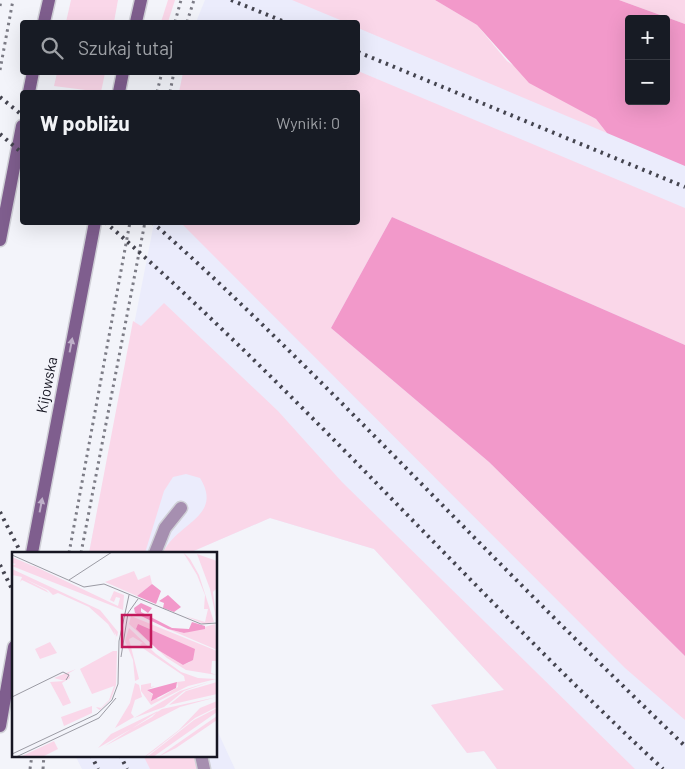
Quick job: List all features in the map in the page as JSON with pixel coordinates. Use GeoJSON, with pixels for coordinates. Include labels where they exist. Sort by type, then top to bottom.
{"type":"FeatureCollection","features":[{"type":"Feature","properties":{"kind":"street"},"geometry":{"type":"LineString","coordinates":[[44,20],[49,0]]}},
{"type":"Feature","properties":{"kind":"street"},"geometry":{"type":"LineString","coordinates":[[136,20],[141,0]]}},
{"type":"Feature","properties":{"kind":"street"},"geometry":{"type":"LineString","coordinates":[[29,90],[32,75]]}},
{"type":"Feature","properties":{"kind":"street"},"geometry":{"type":"LineString","coordinates":[[119,90],[122,75]]}},
{"type":"Feature","properties":{"kind":"street"},"geometry":{"type":"LineString","coordinates":[[0,240],[20,136]]}},
{"type":"Feature","properties":{"kind":"street","name":"Kijowska"},"geometry":{"type":"LineString","coordinates":[[32,552],[94,225]]}},
{"type":"Feature","properties":{"kind":"street"},"geometry":{"type":"LineString","coordinates":[[0,726],[12,658]]}},
{"type":"Feature","properties":{"kind":"lane"},"geometry":{"type":"LineString","coordinates":[[155,552],[165,528],[181,508]]}},
{"type":"Feature","properties":{"kind":"lane"},"geometry":{"type":"LineString","coordinates":[[201,756],[204,769]]}},
{"type":"Feature","properties":{"kind":"path"},"geometry":{"type":"LineString","coordinates":[[0,6],[1,0]]}},
{"type":"Feature","properties":{"kind":"path"},"geometry":{"type":"LineString","coordinates":[[0,70],[13,0]]}},
{"type":"Feature","properties":{"kind":"path"},"geometry":{"type":"LineString","coordinates":[[176,20],[181,0]]}},
{"type":"Feature","properties":{"kind":"path"},"geometry":{"type":"LineString","coordinates":[[188,20],[194,0]]}},
{"type":"Feature","properties":{"kind":"path"},"geometry":{"type":"LineString","coordinates":[[158,90],[161,75]]}},
{"type":"Feature","properties":{"kind":"path"},"geometry":{"type":"LineString","coordinates":[[170,90],[173,75]]}},
{"type":"Feature","properties":{"kind":"path"},"geometry":{"type":"LineString","coordinates":[[69,552],[129,225]]}},
{"type":"Feature","properties":{"kind":"path"},"geometry":{"type":"LineString","coordinates":[[81,552],[144,225]]}},
{"type":"Feature","properties":{"kind":"path"},"geometry":{"type":"LineString","coordinates":[[30,769],[32,756]]}},
{"type":"Feature","properties":{"kind":"path"},"geometry":{"type":"LineString","coordinates":[[43,769],[44,756]]}},
{"type":"Feature","properties":{"kind":"shaded area"},"geometry":{"type":"Polygon","coordinates":[[[71,0],[118,0],[114,20],[66,20],[71,0]]]}},
{"type":"Feature","properties":{"kind":"shaded area"},"geometry":{"type":"Polygon","coordinates":[[[168,0],[175,0],[169,20],[162,20],[168,0]]]}},
{"type":"Feature","properties":{"kind":"shaded area"},"geometry":{"type":"Polygon","coordinates":[[[205,0],[305,0],[685,128],[685,769],[497,769],[484,751],[467,753],[431,705],[504,690],[374,549],[270,518],[191,552],[89,552],[154,225],[360,225],[360,90],[179,90],[183,75],[360,75],[360,20],[197,20],[205,0]]]}},
{"type":"Feature","properties":{"kind":"shaded area"},"geometry":{"type":"Polygon","coordinates":[[[292,0],[435,0],[477,25],[507,61],[564,101],[596,119],[607,133],[360,29],[360,20],[340,20],[292,0]]]}},
{"type":"Feature","properties":{"kind":"shaded area"},"geometry":{"type":"Polygon","coordinates":[[[435,0],[619,0],[660,15],[625,15],[625,105],[670,105],[670,19],[685,24],[685,166],[607,133],[596,119],[529,83],[477,25],[435,0]]]}},
{"type":"Feature","properties":{"kind":"shaded area"},"geometry":{"type":"Polygon","coordinates":[[[619,0],[685,0],[685,24],[670,19],[670,15],[660,15],[619,0]]]}},
{"type":"Feature","properties":{"kind":"shaded area"},"geometry":{"type":"Polygon","coordinates":[[[360,72],[685,208],[685,345],[392,217],[331,328],[489,462],[685,656],[685,720],[625,668],[183,225],[360,225],[360,90],[179,90],[183,75],[360,75],[360,72]]]}},
{"type":"Feature","properties":{"kind":"shaded area"},"geometry":{"type":"Polygon","coordinates":[[[57,75],[105,75],[101,90],[54,86],[57,75]]]}},
{"type":"Feature","properties":{"kind":"shaded area"},"geometry":{"type":"Polygon","coordinates":[[[392,217],[685,345],[685,656],[489,462],[331,328],[392,217]]]}},
{"type":"Feature","properties":{"kind":"shaded area"},"geometry":{"type":"Polygon","coordinates":[[[164,303],[278,411],[342,482],[635,769],[497,769],[484,751],[467,753],[431,705],[504,690],[374,549],[270,518],[191,552],[164,552],[169,543],[202,511],[206,502],[206,491],[200,478],[186,474],[173,477],[164,491],[145,552],[89,552],[133,321],[141,326],[164,303]]]}},
{"type":"Feature","properties":{"kind":"shaded area"},"geometry":{"type":"Polygon","coordinates":[[[218,732],[235,769],[82,769],[76,756],[218,756],[218,732]]]}},
{"type":"Feature","properties":{"kind":"shaded area"},"geometry":{"type":"Polygon","coordinates":[[[144,756],[194,756],[198,769],[150,769],[144,756]]]}},
{"type":"Feature","properties":{"kind":"railway"},"geometry":{"type":"LineString","coordinates":[[231,0],[280,20]]}},
{"type":"Feature","properties":{"kind":"railway"},"geometry":{"type":"LineString","coordinates":[[360,53],[685,187]]}},
{"type":"Feature","properties":{"kind":"railway"},"geometry":{"type":"LineString","coordinates":[[0,97],[20,113]]}},
{"type":"Feature","properties":{"kind":"railway"},"geometry":{"type":"LineString","coordinates":[[0,134],[20,151]]}},
{"type":"Feature","properties":{"kind":"railway"},"geometry":{"type":"LineString","coordinates":[[108,225],[178,287],[248,355],[592,702],[663,769]]}},
{"type":"Feature","properties":{"kind":"railway"},"geometry":{"type":"LineString","coordinates":[[155,225],[279,341],[542,606],[685,746]]}},
{"type":"Feature","properties":{"kind":"railway"},"geometry":{"type":"LineString","coordinates":[[0,512],[20,552]]}},
{"type":"Feature","properties":{"kind":"railway"},"geometry":{"type":"LineString","coordinates":[[0,565],[12,589]]}},
{"type":"Feature","properties":{"kind":"railway"},"geometry":{"type":"LineString","coordinates":[[92,756],[98,769]]}},
{"type":"Feature","properties":{"kind":"railway"},"geometry":{"type":"LineString","coordinates":[[120,756],[127,769]]}}]}
